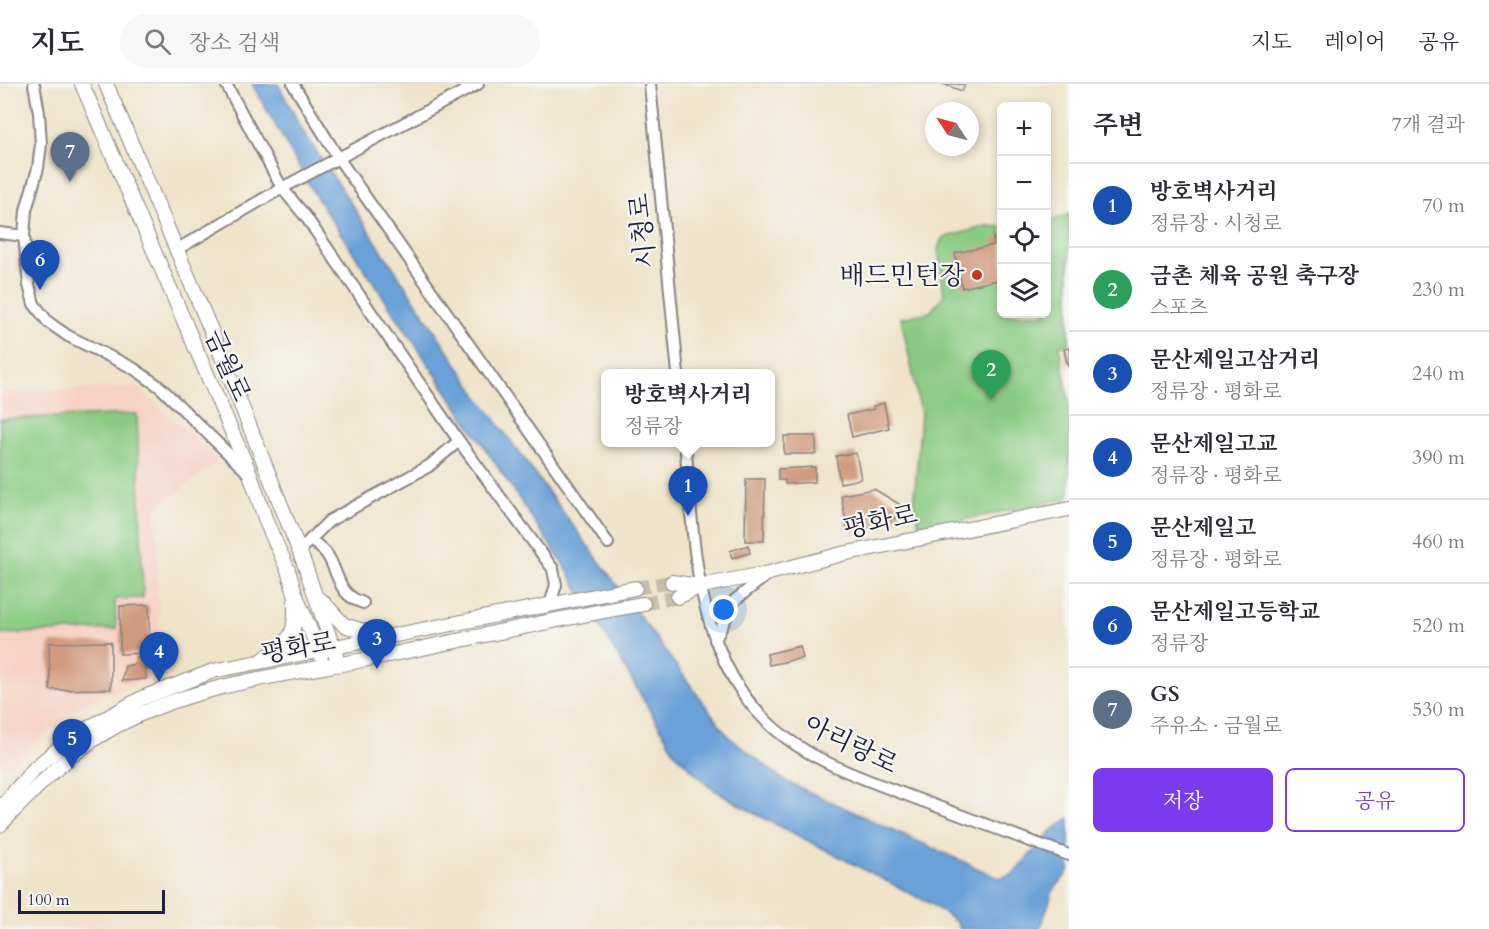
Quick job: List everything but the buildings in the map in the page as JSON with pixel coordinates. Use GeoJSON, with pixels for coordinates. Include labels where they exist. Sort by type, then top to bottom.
{"type":"FeatureCollection","features":[{"type":"Feature","properties":{"kind":"main road","name":"금월로"},"geometry":{"type":"LineString","coordinates":[[82,84],[250,474],[267,524],[320,650],[324,667]]}},
{"type":"Feature","properties":{"kind":"main road","name":"금월로"},"geometry":{"type":"LineString","coordinates":[[106,84],[216,342],[299,551],[338,664]]}},
{"type":"Feature","properties":{"kind":"main road","name":"평화로"},"geometry":{"type":"LineString","coordinates":[[678,597],[701,586],[769,573],[842,554],[1069,509]]}},
{"type":"Feature","properties":{"kind":"main road","name":"평화로"},"geometry":{"type":"LineString","coordinates":[[672,582],[701,586]]}},
{"type":"Feature","properties":{"kind":"main road","name":"평화로"},"geometry":{"type":"LineString","coordinates":[[0,808],[35,768],[74,736],[113,712],[213,671],[634,588]]}},
{"type":"Feature","properties":{"kind":"main road"},"geometry":{"type":"LineString","coordinates":[[314,592],[344,625],[371,635],[387,637]]}},
{"type":"Feature","properties":{"kind":"main road"},"geometry":{"type":"LineString","coordinates":[[260,662],[285,644],[291,636],[296,621],[295,594]]}},
{"type":"Feature","properties":{"kind":"main road","name":"평화로"},"geometry":{"type":"LineString","coordinates":[[0,825],[47,776],[83,746],[111,729],[148,712],[250,680],[643,604]]}},
{"type":"Feature","properties":{"kind":"street"},"geometry":{"type":"LineString","coordinates":[[34,84],[41,144],[38,168],[26,210],[24,236],[29,285],[34,304],[48,322],[68,336],[133,368],[160,387],[250,474]]}},
{"type":"Feature","properties":{"kind":"street"},"geometry":{"type":"LineString","coordinates":[[226,84],[284,187],[459,441],[553,569],[556,585],[550,604]]}},
{"type":"Feature","properties":{"kind":"street"},"geometry":{"type":"LineString","coordinates":[[293,84],[337,160],[608,543]]}},
{"type":"Feature","properties":{"kind":"street"},"geometry":{"type":"LineString","coordinates":[[176,250],[284,187],[478,84]]}},
{"type":"Feature","properties":{"kind":"street","name":"시청로"},"geometry":{"type":"LineString","coordinates":[[651,84],[678,369]]}},
{"type":"Feature","properties":{"kind":"street"},"geometry":{"type":"LineString","coordinates":[[0,233],[24,236]]}},
{"type":"Feature","properties":{"kind":"street"},"geometry":{"type":"LineString","coordinates":[[299,551],[329,521],[429,466],[459,441]]}},
{"type":"Feature","properties":{"kind":"street"},"geometry":{"type":"LineString","coordinates":[[686,447],[701,586]]}},
{"type":"Feature","properties":{"kind":"street"},"geometry":{"type":"LineString","coordinates":[[310,540],[327,554],[340,585],[351,599],[363,603]]}},
{"type":"Feature","properties":{"kind":"street"},"geometry":{"type":"LineString","coordinates":[[715,640],[735,600],[769,573]]}},
{"type":"Feature","properties":{"kind":"street","name":"아리랑로"},"geometry":{"type":"LineString","coordinates":[[701,586],[715,640],[730,674],[751,705],[778,732],[799,748],[847,773],[1069,855]]}},
{"type":"Feature","properties":{"kind":"shaded area"},"geometry":{"type":"Polygon","coordinates":[[[136,386],[218,462],[156,508],[161,674],[79,706],[9,766],[0,762],[0,393],[136,386]]]}},
{"type":"Feature","properties":{"kind":"green space"},"geometry":{"type":"Polygon","coordinates":[[[1069,214],[1069,344],[1059,346],[1069,401],[1069,498],[920,529],[914,504],[921,413],[901,318],[930,312],[944,295],[938,249],[942,238],[987,226],[997,227],[997,318],[1051,318],[1051,221],[1069,214]]]}},
{"type":"Feature","properties":{"kind":"green space"},"geometry":{"type":"Polygon","coordinates":[[[137,414],[143,598],[115,599],[116,629],[0,634],[0,419],[137,414]]]}},
{"type":"Feature","properties":{"kind":"water"},"geometry":{"type":"Polygon","coordinates":[[[252,84],[278,84],[303,131],[482,402],[728,736],[785,781],[999,878],[1013,874],[1051,831],[1069,818],[1069,871],[1053,891],[1040,929],[960,929],[956,922],[931,904],[750,811],[708,786],[675,753],[565,567],[318,200],[252,84]]]}},
{"type":"Feature","properties":{"kind":"waterway"},"geometry":{"type":"LineString","coordinates":[[480,400],[494,418]]}},
{"type":"Feature","properties":{"kind":"tunnel"},"geometry":{"type":"LineString","coordinates":[[635,588],[672,582]]}},
{"type":"Feature","properties":{"kind":"tunnel"},"geometry":{"type":"LineString","coordinates":[[643,604],[678,597]]}},
{"type":"Feature","properties":{"kind":"place","name":"GS"},"geometry":{"type":"Point","coordinates":[70,182]}},
{"type":"Feature","properties":{"kind":"place","name":"배드민턴장"},"geometry":{"type":"Point","coordinates":[977,275]}},
{"type":"Feature","properties":{"kind":"place","name":"문산제일고등학교"},"geometry":{"type":"Point","coordinates":[40,290]}},
{"type":"Feature","properties":{"kind":"place","name":"금촌 체육 공원 축구장"},"geometry":{"type":"Point","coordinates":[991,400]}},
{"type":"Feature","properties":{"kind":"place","name":"방호벽사거리"},"geometry":{"type":"Point","coordinates":[688,516]}},
{"type":"Feature","properties":{"kind":"place","name":"문산제일고삼거리"},"geometry":{"type":"Point","coordinates":[377,669]}},
{"type":"Feature","properties":{"kind":"place","name":"문산제일고교"},"geometry":{"type":"Point","coordinates":[159,682]}},
{"type":"Feature","properties":{"kind":"place","name":"문산제일고"},"geometry":{"type":"Point","coordinates":[72,769]}}]}
